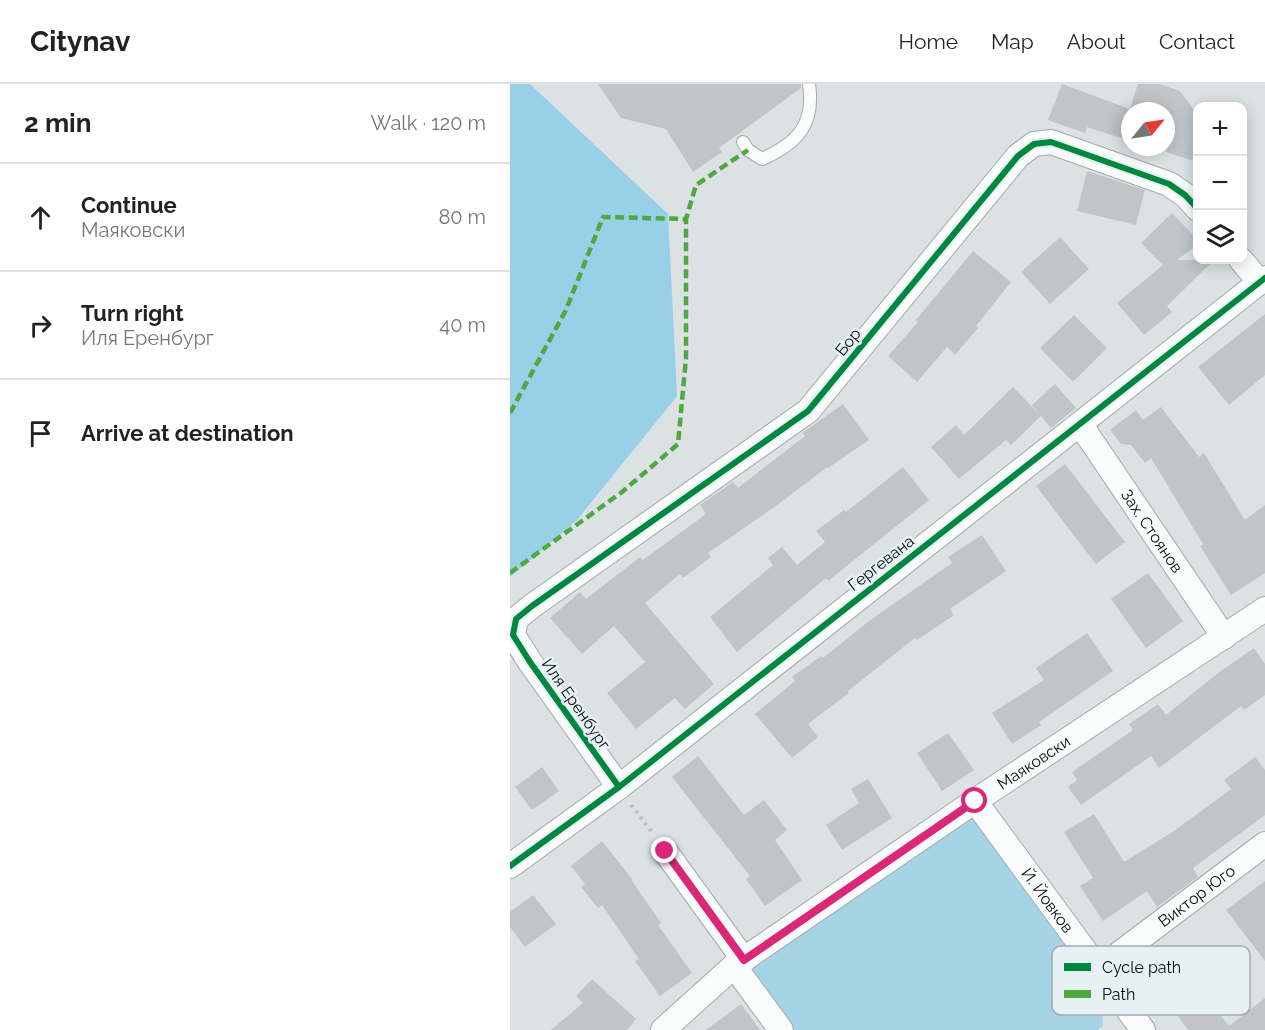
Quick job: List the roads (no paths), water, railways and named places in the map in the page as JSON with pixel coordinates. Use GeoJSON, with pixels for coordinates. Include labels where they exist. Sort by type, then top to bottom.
{"type":"FeatureCollection","features":[{"type":"Feature","properties":{"kind":"street","name":"Бор"},"geometry":{"type":"LineString","coordinates":[[513,635],[516,619],[532,606],[808,411],[1018,156],[1034,144],[1051,142],[1169,184],[1185,195],[1193,204]]}},
{"type":"Feature","properties":{"kind":"street"},"geometry":{"type":"LineString","coordinates":[[1245,264],[1262,280]]}},
{"type":"Feature","properties":{"kind":"street","name":"Гергевана"},"geometry":{"type":"LineString","coordinates":[[510,866],[619,787],[1262,280]]}},
{"type":"Feature","properties":{"kind":"street","name":"Зах. Стоянов"},"geometry":{"type":"LineString","coordinates":[[1080,424],[1224,638]]}},
{"type":"Feature","properties":{"kind":"street","name":"Маяковски"},"geometry":{"type":"LineString","coordinates":[[663,1030],[739,963],[975,801],[1265,609]]}},
{"type":"Feature","properties":{"kind":"street","name":"Иля Еренбург"},"geometry":{"type":"LineString","coordinates":[[513,635],[619,787]]}},
{"type":"Feature","properties":{"kind":"street","name":"Й. Йовков"},"geometry":{"type":"LineString","coordinates":[[975,801],[1082,946]]}},
{"type":"Feature","properties":{"kind":"street","name":"Виктор Юго"},"geometry":{"type":"LineString","coordinates":[[1130,946],[1265,844]]}},
{"type":"Feature","properties":{"kind":"street"},"geometry":{"type":"LineString","coordinates":[[665,851],[781,1030]]}},
{"type":"Feature","properties":{"kind":"street","name":"Й. Йовков"},"geometry":{"type":"LineString","coordinates":[[1132,1015],[1143,1030]]}},
{"type":"Feature","properties":{"kind":"lane"},"geometry":{"type":"LineString","coordinates":[[743,142],[748,150],[762,159],[788,145],[805,127],[812,102],[809,84]]}}]}
